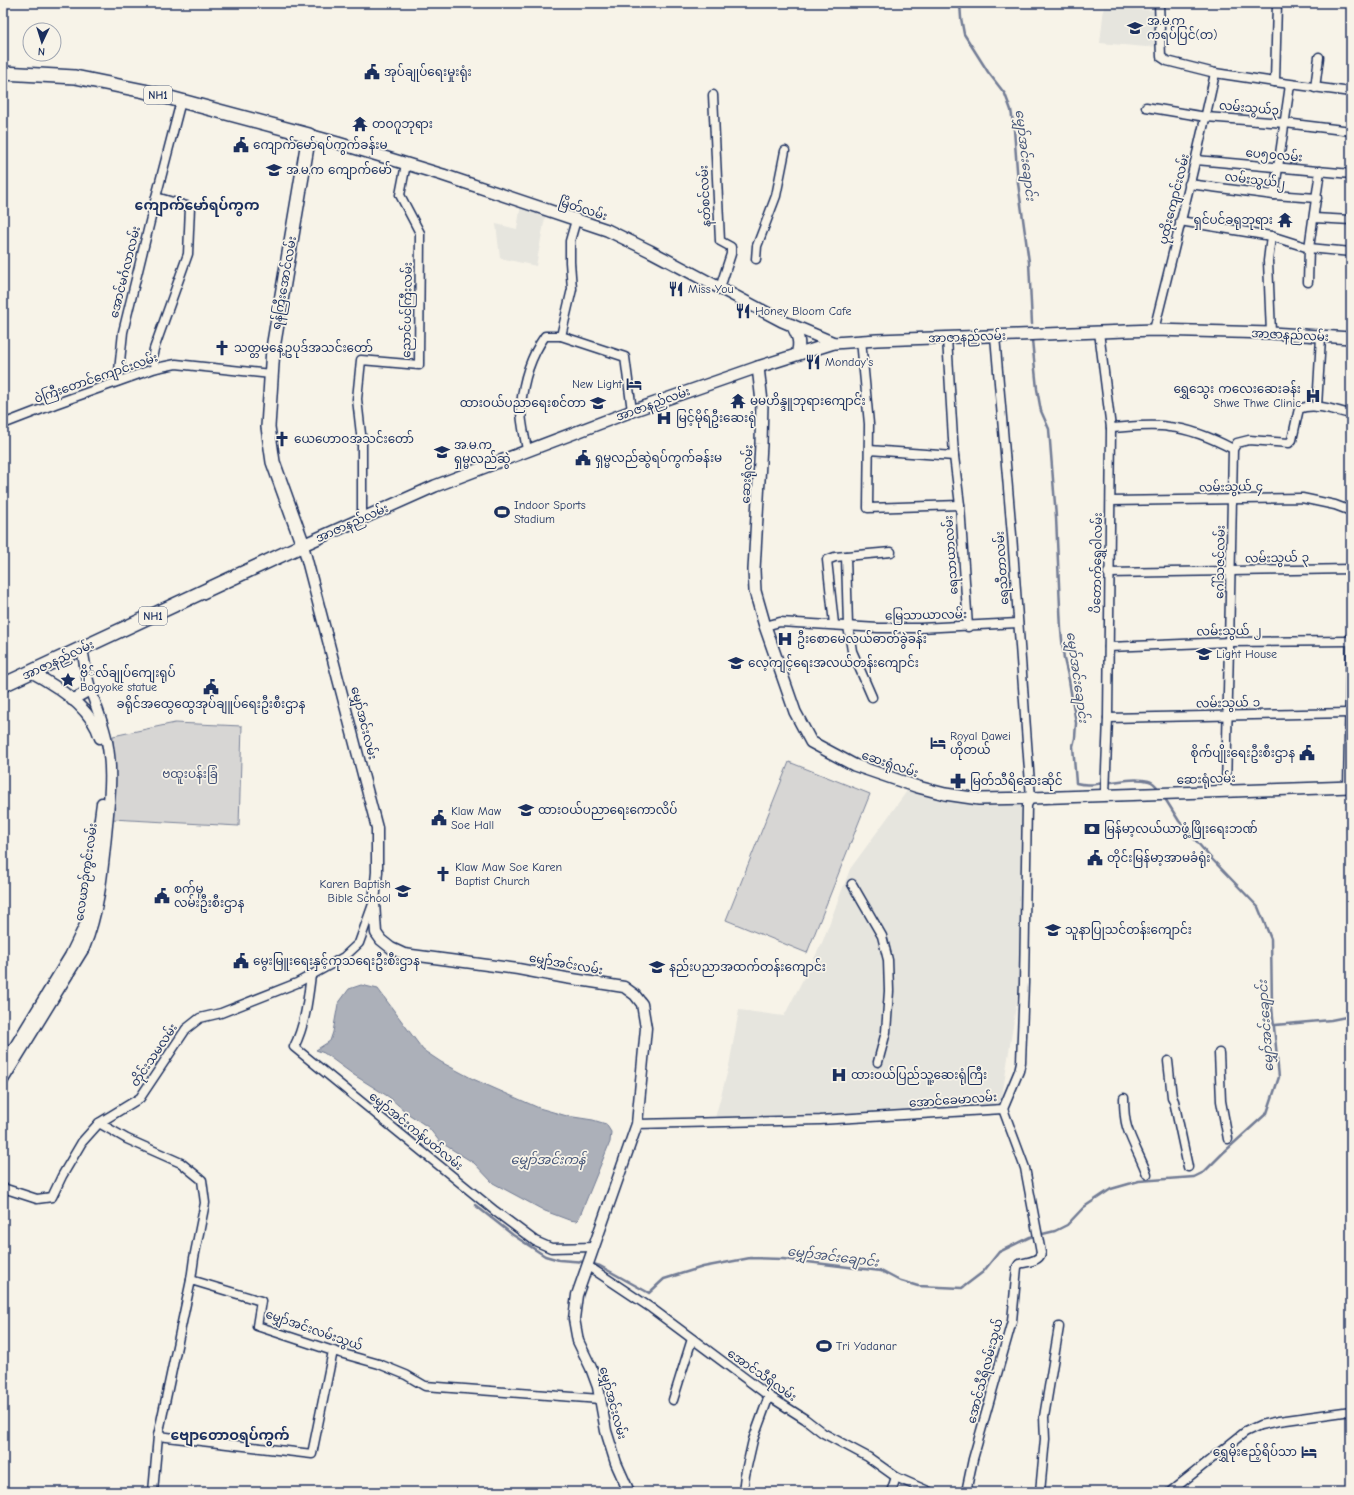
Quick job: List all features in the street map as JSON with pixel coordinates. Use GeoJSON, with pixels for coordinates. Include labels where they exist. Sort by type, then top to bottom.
{"type":"FeatureCollection","features":[{"type":"Feature","properties":{"kind":"highway","name":"NH1"},"geometry":{"type":"LineString","coordinates":[[3,73],[75,77],[144,91],[309,135]]}},
{"type":"Feature","properties":{"kind":"highway","name":"ရန်ကြီးအောင်လမ်း"},"geometry":{"type":"LineString","coordinates":[[303,545],[273,462],[268,427],[273,348],[309,135]]}},
{"type":"Feature","properties":{"kind":"highway","name":"အာဇာနည်လမ်း"},"geometry":{"type":"LineString","coordinates":[[3,685],[303,545]]}},
{"type":"Feature","properties":{"kind":"main road","name":"မြိတ်လမ်း"},"geometry":{"type":"LineString","coordinates":[[309,135],[406,164],[607,230],[792,325],[834,343]]}},
{"type":"Feature","properties":{"kind":"main road"},"geometry":{"type":"LineString","coordinates":[[792,325],[799,337],[797,354]]}},
{"type":"Feature","properties":{"kind":"main road","name":"အာဇာနည်လမ်း"},"geometry":{"type":"LineString","coordinates":[[303,545],[435,486],[527,450],[758,367],[834,343],[861,340],[1154,330],[1271,333],[1351,338]]}},
{"type":"Feature","properties":{"kind":"main road","name":"ဆေးရုံလမ်း"},"geometry":{"type":"LineString","coordinates":[[758,367],[762,402],[754,570],[755,591],[765,626],[795,712],[811,742],[854,765],[918,787],[945,794],[980,799],[1350,787]]}},
{"type":"Feature","properties":{"kind":"street"},"geometry":{"type":"LineString","coordinates":[[1159,3],[1160,57],[1167,62],[1216,73],[1290,85],[1351,92]]}},
{"type":"Feature","properties":{"kind":"street"},"geometry":{"type":"LineString","coordinates":[[1275,82],[1278,4]]}},
{"type":"Feature","properties":{"kind":"street"},"geometry":{"type":"LineString","coordinates":[[1315,88],[1318,57]]}},
{"type":"Feature","properties":{"kind":"street","name":"ပုထိုးကျောင်းလမ်း"},"geometry":{"type":"LineString","coordinates":[[1154,330],[1216,73]]}},
{"type":"Feature","properties":{"kind":"street"},"geometry":{"type":"LineString","coordinates":[[1274,195],[1290,85]]}},
{"type":"Feature","properties":{"kind":"street","name":"နတ်စင်လမ်း"},"geometry":{"type":"LineString","coordinates":[[713,95],[720,241],[731,248],[731,254],[720,288]]}},
{"type":"Feature","properties":{"kind":"street","name":"အောင်မင်္ဂလာလမ်း"},"geometry":{"type":"LineString","coordinates":[[118,381],[123,332],[181,101]]}},
{"type":"Feature","properties":{"kind":"street","name":"လမ်းသွယ်၃"},"geometry":{"type":"LineString","coordinates":[[1146,107],[1206,116],[1351,131]]}},
{"type":"Feature","properties":{"kind":"street"},"geometry":{"type":"LineString","coordinates":[[756,259],[757,246],[776,196],[785,151]]}},
{"type":"Feature","properties":{"kind":"street","name":"ပေ၅၀လမ်း"},"geometry":{"type":"LineString","coordinates":[[1196,160],[1351,174]]}},
{"type":"Feature","properties":{"kind":"street","name":"ညောင်ပင်ကြီးလမ်း"},"geometry":{"type":"LineString","coordinates":[[362,519],[362,443],[357,399],[361,360],[419,365],[420,233],[400,195],[406,164]]}},
{"type":"Feature","properties":{"kind":"street"},"geometry":{"type":"LineString","coordinates":[[1308,282],[1309,248],[1320,170]]}},
{"type":"Feature","properties":{"kind":"street","name":"လမ်းသွယ်၂"},"geometry":{"type":"LineString","coordinates":[[1189,184],[1274,195],[1317,198]]}},
{"type":"Feature","properties":{"kind":"street"},"geometry":{"type":"LineString","coordinates":[[156,197],[190,208],[188,254],[154,349],[152,359],[156,368]]}},
{"type":"Feature","properties":{"kind":"street"},"geometry":{"type":"LineString","coordinates":[[1314,218],[1351,220]]}},
{"type":"Feature","properties":{"kind":"street"},"geometry":{"type":"LineString","coordinates":[[561,336],[572,289],[570,241],[576,220]]}},
{"type":"Feature","properties":{"kind":"street"},"geometry":{"type":"LineString","coordinates":[[1180,221],[1271,236],[1309,248],[1351,252]]}},
{"type":"Feature","properties":{"kind":"street"},"geometry":{"type":"LineString","coordinates":[[1271,236],[1268,261],[1271,333]]}},
{"type":"Feature","properties":{"kind":"street","name":"ပိတောက်ရွှေဝါလမ်း"},"geometry":{"type":"LineString","coordinates":[[1099,332],[1111,428],[1111,501],[1108,573],[1108,718],[1105,795]]}},
{"type":"Feature","properties":{"kind":"street"},"geometry":{"type":"LineString","coordinates":[[527,450],[521,408],[527,374],[538,346],[546,336],[561,336],[625,357],[632,411]]}},
{"type":"Feature","properties":{"kind":"street","name":"ရေသီတာလမ်း"},"geometry":{"type":"LineString","coordinates":[[995,336],[1031,798]]}},
{"type":"Feature","properties":{"kind":"street"},"geometry":{"type":"LineString","coordinates":[[1317,407],[1321,337]]}},
{"type":"Feature","properties":{"kind":"street","name":"ရေသာယာလမ်း"},"geometry":{"type":"LineString","coordinates":[[947,338],[954,456],[960,505],[968,627]]}},
{"type":"Feature","properties":{"kind":"street","name":"ရေသာယာလမ်း"},"geometry":{"type":"LineString","coordinates":[[861,340],[869,424],[868,508],[960,505]]}},
{"type":"Feature","properties":{"kind":"street","name":"ဝဲကြီးတောင်ကျောင်းလမ်း"},"geometry":{"type":"LineString","coordinates":[[3,424],[118,381],[156,368],[176,364],[271,374]]}},
{"type":"Feature","properties":{"kind":"street"},"geometry":{"type":"LineString","coordinates":[[1111,428],[1169,426],[1187,430],[1220,442],[1233,449],[1237,443],[1249,440],[1289,443],[1292,440],[1299,409],[1302,407],[1317,407],[1351,414]]}},
{"type":"Feature","properties":{"kind":"street","name":"ဂေါ်သဇင်လမ်း"},"geometry":{"type":"LineString","coordinates":[[1226,791],[1232,570],[1233,449]]}},
{"type":"Feature","properties":{"kind":"street"},"geometry":{"type":"LineString","coordinates":[[869,450],[954,456]]}},
{"type":"Feature","properties":{"kind":"street","name":"လမ်းသွယ် ၄"},"geometry":{"type":"LineString","coordinates":[[1111,501],[1302,498],[1351,511]]}},
{"type":"Feature","properties":{"kind":"street","name":"မျှော်အင်းလမ်း"},"geometry":{"type":"LineString","coordinates":[[303,545],[377,828],[377,872],[374,902],[376,933],[381,940],[391,948],[404,954],[518,969],[618,986],[636,995],[642,1004],[646,1028],[637,1124],[577,1295],[575,1325],[578,1341],[591,1368],[600,1399],[606,1431],[616,1463],[629,1492]]}},
{"type":"Feature","properties":{"kind":"street"},"geometry":{"type":"LineString","coordinates":[[834,624],[828,560],[835,557],[891,552]]}},
{"type":"Feature","properties":{"kind":"street"},"geometry":{"type":"LineString","coordinates":[[846,556],[848,626],[852,651],[872,697]]}},
{"type":"Feature","properties":{"kind":"street","name":"လမ်းသွယ် ၃"},"geometry":{"type":"LineString","coordinates":[[1108,573],[1351,569]]}},
{"type":"Feature","properties":{"kind":"street","name":"မြေသာယာလမ်း"},"geometry":{"type":"LineString","coordinates":[[765,626],[780,622],[920,628],[968,627],[1018,623]]}},
{"type":"Feature","properties":{"kind":"street"},"geometry":{"type":"LineString","coordinates":[[1350,787],[1349,713],[1351,636]]}},
{"type":"Feature","properties":{"kind":"street","name":"လမ်းသွယ် ၂"},"geometry":{"type":"LineString","coordinates":[[1108,647],[1230,642],[1351,641]]}},
{"type":"Feature","properties":{"kind":"street","name":"လေယာဉ်ကွင်းလမ်း"},"geometry":{"type":"LineString","coordinates":[[3,1080],[84,948],[90,934],[95,913],[104,858],[111,772],[105,735],[100,714],[90,690],[82,649]]}},
{"type":"Feature","properties":{"kind":"street","name":"လေယာဉ်ကွင်းလမ်း"},"geometry":{"type":"LineString","coordinates":[[3,1066],[70,956],[86,923],[97,846],[105,772],[104,754],[100,736],[92,720],[53,684],[31,672]]}},
{"type":"Feature","properties":{"kind":"street"},"geometry":{"type":"LineString","coordinates":[[72,700],[90,690]]}},
{"type":"Feature","properties":{"kind":"street","name":"လမ်းသွယ် ၁"},"geometry":{"type":"LineString","coordinates":[[1108,718],[1349,713]]}},
{"type":"Feature","properties":{"kind":"street","name":"အောင်ခေမာလမ်း"},"geometry":{"type":"LineString","coordinates":[[637,1124],[820,1120],[1003,1109],[1019,1071],[1021,1062],[1027,805],[1031,798]]}},
{"type":"Feature","properties":{"kind":"street"},"geometry":{"type":"LineString","coordinates":[[852,884],[882,936],[888,960],[886,1032],[878,1062]]}},
{"type":"Feature","properties":{"kind":"street","name":"တိုင်းသမလမ်း"},"geometry":{"type":"LineString","coordinates":[[3,1188],[37,1199],[52,1197],[62,1176],[82,1142],[99,1123],[140,1098],[186,1029],[200,1018],[221,1013],[297,982],[344,957],[359,943],[374,902]]}},
{"type":"Feature","properties":{"kind":"street","name":"မျှော်အင်းကန်ပတ်လမ်း"},"geometry":{"type":"LineString","coordinates":[[311,975],[308,998],[299,1037],[294,1047],[494,1211],[535,1241],[552,1248],[594,1247]]}},
{"type":"Feature","properties":{"kind":"street"},"geometry":{"type":"LineString","coordinates":[[1218,1054],[1221,1100],[1228,1139]]}},
{"type":"Feature","properties":{"kind":"street"},"geometry":{"type":"LineString","coordinates":[[1168,1061],[1172,1097],[1188,1167]]}},
{"type":"Feature","properties":{"kind":"street"},"geometry":{"type":"LineString","coordinates":[[1124,1098],[1124,1114],[1127,1127],[1147,1174]]}},
{"type":"Feature","properties":{"kind":"street","name":"အောင်သီရိလမ်းသွယ်"},"geometry":{"type":"LineString","coordinates":[[966,1492],[973,1459],[1012,1321],[1016,1267],[1019,1264],[1038,1259],[1041,1253],[1025,1168],[1003,1109]]}},
{"type":"Feature","properties":{"kind":"street"},"geometry":{"type":"LineString","coordinates":[[99,1123],[127,1139],[181,1163],[202,1180],[205,1204],[191,1280],[158,1436],[153,1492]]}},
{"type":"Feature","properties":{"kind":"street","name":"အောင်သီရိလမ်း"},"geometry":{"type":"LineString","coordinates":[[588,1266],[650,1308],[769,1396],[805,1419],[823,1433],[868,1457],[896,1477],[930,1492]]}},
{"type":"Feature","properties":{"kind":"street","name":"မျှော်အင်းလမ်းသွယ်"},"geometry":{"type":"LineString","coordinates":[[191,1280],[261,1301],[257,1326],[333,1351],[379,1364],[406,1375],[425,1386],[600,1399]]}},
{"type":"Feature","properties":{"kind":"street"},"geometry":{"type":"LineString","coordinates":[[1040,1492],[1045,1439],[1044,1417],[1059,1327]]}},
{"type":"Feature","properties":{"kind":"street"},"geometry":{"type":"LineString","coordinates":[[672,1400],[692,1339]]}},
{"type":"Feature","properties":{"kind":"street"},"geometry":{"type":"LineString","coordinates":[[158,1436],[312,1454],[333,1351]]}},
{"type":"Feature","properties":{"kind":"street"},"geometry":{"type":"LineString","coordinates":[[743,1492],[745,1475],[753,1440],[769,1396]]}},
{"type":"Feature","properties":{"kind":"street"},"geometry":{"type":"LineString","coordinates":[[1170,1492],[1245,1432],[1260,1425],[1351,1411]]}},
{"type":"Feature","properties":{"kind":"street"},"geometry":{"type":"LineString","coordinates":[[891,1492],[896,1477]]}},
{"type":"Feature","properties":{"kind":"shaded area"},"geometry":{"type":"Polygon","coordinates":[[[1104,7],[1161,11],[1161,46],[1146,47],[1100,43],[1104,7]]]}},
{"type":"Feature","properties":{"kind":"shaded area"},"geometry":{"type":"Polygon","coordinates":[[[521,204],[546,212],[536,266],[500,258],[496,224],[517,229],[521,204]]]}},
{"type":"Feature","properties":{"kind":"shaded area"},"geometry":{"type":"Polygon","coordinates":[[[907,791],[933,796],[1021,803],[1024,907],[1022,968],[1001,1103],[892,1113],[775,1115],[715,1118],[729,1066],[739,1010],[784,1016],[822,943],[850,869],[907,791]]]}},
{"type":"Feature","properties":{"kind":"green space","name":"ဗထူးပန်းခြံ"},"geometry":{"type":"Polygon","coordinates":[[[175,723],[242,726],[239,826],[112,819],[113,736],[175,723]]]}},
{"type":"Feature","properties":{"kind":"green space"},"geometry":{"type":"Polygon","coordinates":[[[789,762],[870,794],[807,953],[726,920],[789,762]]]}},
{"type":"Feature","properties":{"kind":"water","name":"မျှော်အင်းကန်"},"geometry":{"type":"Polygon","coordinates":[[[361,985],[378,989],[423,1050],[441,1062],[473,1079],[539,1108],[567,1116],[593,1120],[606,1124],[611,1132],[610,1142],[579,1218],[576,1221],[545,1211],[493,1183],[474,1163],[440,1142],[428,1127],[407,1113],[389,1097],[354,1075],[324,1053],[316,1050],[330,1041],[338,1004],[349,989],[361,985]]]}},
{"type":"Feature","properties":{"kind":"waterway","name":"မျှော်အင်းချောင်း"},"geometry":{"type":"LineString","coordinates":[[960,3],[964,34],[988,72],[1005,94],[1011,110],[1018,183],[1029,262],[1032,324]]}},
{"type":"Feature","properties":{"kind":"waterway","name":"မျှော်အင်းချောင်း"},"geometry":{"type":"LineString","coordinates":[[1032,340],[1037,389],[1041,411],[1049,429],[1056,517],[1061,630],[1064,659],[1076,723],[1073,746],[1076,783],[1093,784],[1140,780],[1152,782],[1160,791]]}},
{"type":"Feature","properties":{"kind":"waterway","name":"မျှော်အင်းချောင်း"},"geometry":{"type":"LineString","coordinates":[[590,1263],[600,1266],[649,1293],[664,1279],[703,1267],[750,1258],[783,1259],[881,1271],[898,1280],[918,1286],[962,1288],[983,1272],[999,1252],[1030,1237],[1055,1231],[1067,1225],[1084,1207],[1111,1189],[1139,1181],[1194,1177],[1204,1172],[1267,1113],[1279,1077],[1272,1007],[1271,939],[1258,907],[1209,856],[1179,821],[1164,797]]}},
{"type":"Feature","properties":{"kind":"waterway"},"geometry":{"type":"LineString","coordinates":[[1275,1025],[1331,1020],[1351,1016]]}},
{"type":"Feature","properties":{"kind":"waterway","name":"မျှော်အင်းချောင်း"},"geometry":{"type":"LineString","coordinates":[[475,1205],[513,1235],[545,1256],[559,1260],[585,1262]]}},
{"type":"Feature","properties":{"kind":"place","name":"အ.မ.က ကရပ်ပြင်(တ)"},"geometry":{"type":"Point","coordinates":[1135,28]}},
{"type":"Feature","properties":{"kind":"place","name":"အုပ်ချုပ်ရေးမှုးရုံး"},"geometry":{"type":"Point","coordinates":[372,72]}},
{"type":"Feature","properties":{"kind":"place","name":"တဝဂူဘုရား"},"geometry":{"type":"Point","coordinates":[360,124]}},
{"type":"Feature","properties":{"kind":"place","name":"ကျောက်မော်ရပ်ကွက်ခန်းမ"},"geometry":{"type":"Point","coordinates":[241,145]}},
{"type":"Feature","properties":{"kind":"place","name":"အ.မ.က ကျောက်မော်"},"geometry":{"type":"Point","coordinates":[274,170]}},
{"type":"Feature","properties":{"kind":"place","name":"ရှင်ပင်ခရုဘုရား"},"geometry":{"type":"Point","coordinates":[1285,220]}},
{"type":"Feature","properties":{"kind":"place","name":"Miss You"},"geometry":{"type":"Point","coordinates":[676,289]}},
{"type":"Feature","properties":{"kind":"place","name":"Honey Bloom Cafe"},"geometry":{"type":"Point","coordinates":[743,311]}},
{"type":"Feature","properties":{"kind":"place","name":"သတ္တမနေ့ဥပုဒ်အသင်းတော်"},"geometry":{"type":"Point","coordinates":[222,348]}},
{"type":"Feature","properties":{"kind":"place","name":"Monday's"},"geometry":{"type":"Point","coordinates":[813,362]}},
{"type":"Feature","properties":{"kind":"place","name":"New Light"},"geometry":{"type":"Point","coordinates":[634,384]}},
{"type":"Feature","properties":{"kind":"place","name":"ရွှေသွေး ကလေးဆေးခန်း Shwe Thwe Clinic"},"geometry":{"type":"Point","coordinates":[1313,396]}},
{"type":"Feature","properties":{"kind":"place","name":"မမဟိန္ဒူဘုရားကျောင်း"},"geometry":{"type":"Point","coordinates":[738,401]}},
{"type":"Feature","properties":{"kind":"place","name":"ထားဝယ်ပညာရေးစင်တာ"},"geometry":{"type":"Point","coordinates":[598,403]}},
{"type":"Feature","properties":{"kind":"place","name":"မြင့်မိုရ်ဦးဆေးရုံ"},"geometry":{"type":"Point","coordinates":[664,418]}},
{"type":"Feature","properties":{"kind":"place","name":"ယေဟောဝအသင်းတော်"},"geometry":{"type":"Point","coordinates":[282,439]}},
{"type":"Feature","properties":{"kind":"place","name":"အ.မ.က ရှမ္မလည်ဆွဲ"},"geometry":{"type":"Point","coordinates":[442,452]}},
{"type":"Feature","properties":{"kind":"place","name":"ရှမ္မလည်ဆွဲရပ်ကွက်ခန်းမ"},"geometry":{"type":"Point","coordinates":[583,458]}},
{"type":"Feature","properties":{"kind":"place","name":"Indoor Sports Stadium"},"geometry":{"type":"Point","coordinates":[502,512]}},
{"type":"Feature","properties":{"kind":"place","name":"ဦးစောမေလယ်ဓာတ်ခွဲခန်း"},"geometry":{"type":"Point","coordinates":[785,639]}},
{"type":"Feature","properties":{"kind":"place","name":"Light House"},"geometry":{"type":"Point","coordinates":[1204,654]}},
{"type":"Feature","properties":{"kind":"place","name":"လေ့ကျင့်ရေးအလယ်တန်းကျောင်း"},"geometry":{"type":"Point","coordinates":[736,663]}},
{"type":"Feature","properties":{"kind":"place","name":"ဗို်လ်ချုပ်ကျေးရုပ် Bogyoke statue"},"geometry":{"type":"Point","coordinates":[68,680]}},
{"type":"Feature","properties":{"kind":"place","name":"ခရိုင်အထွေထွေအုပ်ချူပ်ရေးဦးစီးဌာန"},"geometry":{"type":"Point","coordinates":[211,687]}},
{"type":"Feature","properties":{"kind":"place","name":"Royal Dawei ဟိုတယ်"},"geometry":{"type":"Point","coordinates":[938,743]}},
{"type":"Feature","properties":{"kind":"place","name":"စိုက်ပျိုးရေးဦးစီးဌာန"},"geometry":{"type":"Point","coordinates":[1307,753]}},
{"type":"Feature","properties":{"kind":"place","name":"မြတ်သီရိဆေးဆိုင်"},"geometry":{"type":"Point","coordinates":[958,781]}},
{"type":"Feature","properties":{"kind":"place","name":"ထားဝယ်ပညာရေးကောလိပ်"},"geometry":{"type":"Point","coordinates":[526,810]}},
{"type":"Feature","properties":{"kind":"place","name":"Klaw Maw Soe Hall"},"geometry":{"type":"Point","coordinates":[439,818]}},
{"type":"Feature","properties":{"kind":"place","name":"မြန်မာ့လယ်ယာဖွံ့ဖြိုးရေးဘဏ်"},"geometry":{"type":"Point","coordinates":[1092,829]}},
{"type":"Feature","properties":{"kind":"place","name":"တိုင်းမြန်မာ့အာမခံရုံး"},"geometry":{"type":"Point","coordinates":[1095,858]}},
{"type":"Feature","properties":{"kind":"place","name":"Klaw Maw Soe Karen Baptist Church"},"geometry":{"type":"Point","coordinates":[443,874]}},
{"type":"Feature","properties":{"kind":"place","name":"Karen Baptish Bible School"},"geometry":{"type":"Point","coordinates":[403,891]}},
{"type":"Feature","properties":{"kind":"place","name":"စက်မူ လမ်းဦးစီးဌာန"},"geometry":{"type":"Point","coordinates":[162,896]}},
{"type":"Feature","properties":{"kind":"place","name":"သူနာပြုသင်တန်းကျောင်း"},"geometry":{"type":"Point","coordinates":[1053,930]}},
{"type":"Feature","properties":{"kind":"place","name":"မွေးမြူးရေးနှင့်ကုသရေးဦးစီးဌာန"},"geometry":{"type":"Point","coordinates":[241,961]}},
{"type":"Feature","properties":{"kind":"place","name":"နည်းပညာအထက်တန်းကျောင်း"},"geometry":{"type":"Point","coordinates":[657,967]}},
{"type":"Feature","properties":{"kind":"place","name":"ထားဝယ်ပြည်သူ့ဆေးရုံကြီး"},"geometry":{"type":"Point","coordinates":[839,1075]}},
{"type":"Feature","properties":{"kind":"place","name":"Tri Yadanar"},"geometry":{"type":"Point","coordinates":[824,1346]}},
{"type":"Feature","properties":{"kind":"place","name":"ရွှေမိုးဧည့်ရိပ်သာ"},"geometry":{"type":"Point","coordinates":[1309,1452]}},
{"type":"Feature","properties":{"kind":"district","name":"ကျောက်မော်ရပ်ကွက"},"geometry":{"type":"Point","coordinates":[197,205]}},
{"type":"Feature","properties":{"kind":"district","name":"ဗျောတောဝရပ်ကွက်"},"geometry":{"type":"Point","coordinates":[230,1435]}}]}
